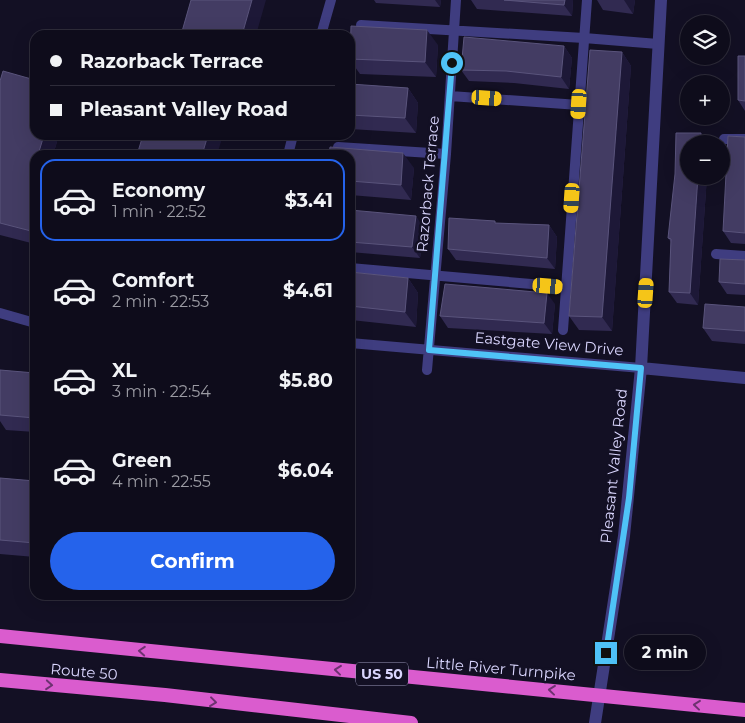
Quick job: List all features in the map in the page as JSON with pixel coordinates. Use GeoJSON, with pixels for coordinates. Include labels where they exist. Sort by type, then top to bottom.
{"type":"FeatureCollection","features":[{"type":"Feature","properties":{"kind":"highway","name":"Route 50"},"geometry":{"type":"LineString","coordinates":[[0,636],[164,652]]}},
{"type":"Feature","properties":{"kind":"highway","name":"Little River Turnpike"},"geometry":{"type":"LineString","coordinates":[[164,652],[745,710]]}},
{"type":"Feature","properties":{"kind":"highway","name":"Route 50"},"geometry":{"type":"LineString","coordinates":[[0,680],[412,723]]}},
{"type":"Feature","properties":{"kind":"street"},"geometry":{"type":"LineString","coordinates":[[322,30],[331,0]]}},
{"type":"Feature","properties":{"kind":"street","name":"Razorback Terrace"},"geometry":{"type":"LineString","coordinates":[[427,370],[446,154],[456,0]]}},
{"type":"Feature","properties":{"kind":"street"},"geometry":{"type":"LineString","coordinates":[[563,330],[587,0]]}},
{"type":"Feature","properties":{"kind":"street","name":"Pleasant Valley Road"},"geometry":{"type":"LineString","coordinates":[[595,723],[624,536],[641,368],[661,0]]}},
{"type":"Feature","properties":{"kind":"street"},"geometry":{"type":"LineString","coordinates":[[361,25],[658,44]]}},
{"type":"Feature","properties":{"kind":"street"},"geometry":{"type":"LineString","coordinates":[[450,96],[579,104]]}},
{"type":"Feature","properties":{"kind":"street"},"geometry":{"type":"LineString","coordinates":[[730,139],[745,139]]}},
{"type":"Feature","properties":{"kind":"street"},"geometry":{"type":"LineString","coordinates":[[338,147],[446,154]]}},
{"type":"Feature","properties":{"kind":"street"},"geometry":{"type":"LineString","coordinates":[[716,254],[745,256]]}},
{"type":"Feature","properties":{"kind":"street"},"geometry":{"type":"LineString","coordinates":[[355,268],[566,287]]}},
{"type":"Feature","properties":{"kind":"street"},"geometry":{"type":"LineString","coordinates":[[0,313],[30,322]]}},
{"type":"Feature","properties":{"kind":"street","name":"Eastgate View Drive"},"geometry":{"type":"LineString","coordinates":[[355,343],[745,378]]}},
{"type":"Feature","properties":{"kind":"building"},"geometry":{"type":"Polygon","coordinates":[[[191,0],[252,0],[243,30],[182,30],[191,0]]]}},
{"type":"Feature","properties":{"kind":"building"},"geometry":{"type":"Polygon","coordinates":[[[504,0],[565,0],[564,5],[504,0]]]}},
{"type":"Feature","properties":{"kind":"building"},"geometry":{"type":"Polygon","coordinates":[[[351,26],[427,30],[425,62],[355,59],[355,30],[351,30],[351,26]]]}},
{"type":"Feature","properties":{"kind":"building"},"geometry":{"type":"Polygon","coordinates":[[[464,37],[564,46],[561,77],[506,71],[461,70],[464,37]]]}},
{"type":"Feature","properties":{"kind":"building"},"geometry":{"type":"Polygon","coordinates":[[[590,50],[622,52],[602,317],[569,316],[590,50]]]}},
{"type":"Feature","properties":{"kind":"building"},"geometry":{"type":"Polygon","coordinates":[[[738,56],[745,56],[745,101],[738,100],[738,56]]]}},
{"type":"Feature","properties":{"kind":"building"},"geometry":{"type":"Polygon","coordinates":[[[3,71],[30,79],[30,140],[42,140],[40,150],[30,150],[30,231],[0,223],[0,81],[3,71]]]}},
{"type":"Feature","properties":{"kind":"building"},"geometry":{"type":"Polygon","coordinates":[[[355,84],[408,88],[405,118],[355,115],[355,84]]]}},
{"type":"Feature","properties":{"kind":"building"},"geometry":{"type":"Polygon","coordinates":[[[676,133],[701,133],[701,135],[680,135],[680,185],[697,185],[690,293],[669,292],[671,239],[668,238],[675,174],[676,133]]]}},
{"type":"Feature","properties":{"kind":"building"},"geometry":{"type":"Polygon","coordinates":[[[730,136],[745,137],[745,233],[723,231],[725,185],[730,185],[730,136]]]}},
{"type":"Feature","properties":{"kind":"building"},"geometry":{"type":"Polygon","coordinates":[[[142,140],[206,140],[204,150],[138,150],[142,140]]]}},
{"type":"Feature","properties":{"kind":"building"},"geometry":{"type":"Polygon","coordinates":[[[330,147],[403,153],[401,185],[355,181],[355,150],[330,150],[330,147]]]}},
{"type":"Feature","properties":{"kind":"building"},"geometry":{"type":"Polygon","coordinates":[[[355,210],[416,216],[412,247],[355,242],[355,210]]]}},
{"type":"Feature","properties":{"kind":"building"},"geometry":{"type":"Polygon","coordinates":[[[449,218],[495,221],[495,223],[549,225],[547,258],[448,249],[449,218]]]}},
{"type":"Feature","properties":{"kind":"building"},"geometry":{"type":"Polygon","coordinates":[[[720,259],[745,260],[745,284],[719,282],[720,259]]]}},
{"type":"Feature","properties":{"kind":"building"},"geometry":{"type":"Polygon","coordinates":[[[355,273],[408,278],[405,312],[355,307],[355,273]]]}},
{"type":"Feature","properties":{"kind":"building"},"geometry":{"type":"Polygon","coordinates":[[[445,284],[547,293],[544,323],[440,316],[445,284]]]}},
{"type":"Feature","properties":{"kind":"building"},"geometry":{"type":"Polygon","coordinates":[[[705,304],[745,307],[745,331],[703,328],[705,304]]]}},
{"type":"Feature","properties":{"kind":"building"},"geometry":{"type":"Polygon","coordinates":[[[0,370],[30,373],[30,418],[0,415],[0,370]]]}},
{"type":"Feature","properties":{"kind":"building"},"geometry":{"type":"Polygon","coordinates":[[[0,478],[30,481],[30,543],[0,540],[0,478]]]}},
{"type":"Feature","properties":{"kind":"route"},"geometry":{"type":"LineString","coordinates":[[452,63],[429,350],[641,368],[629,498],[606,653]]}}]}
